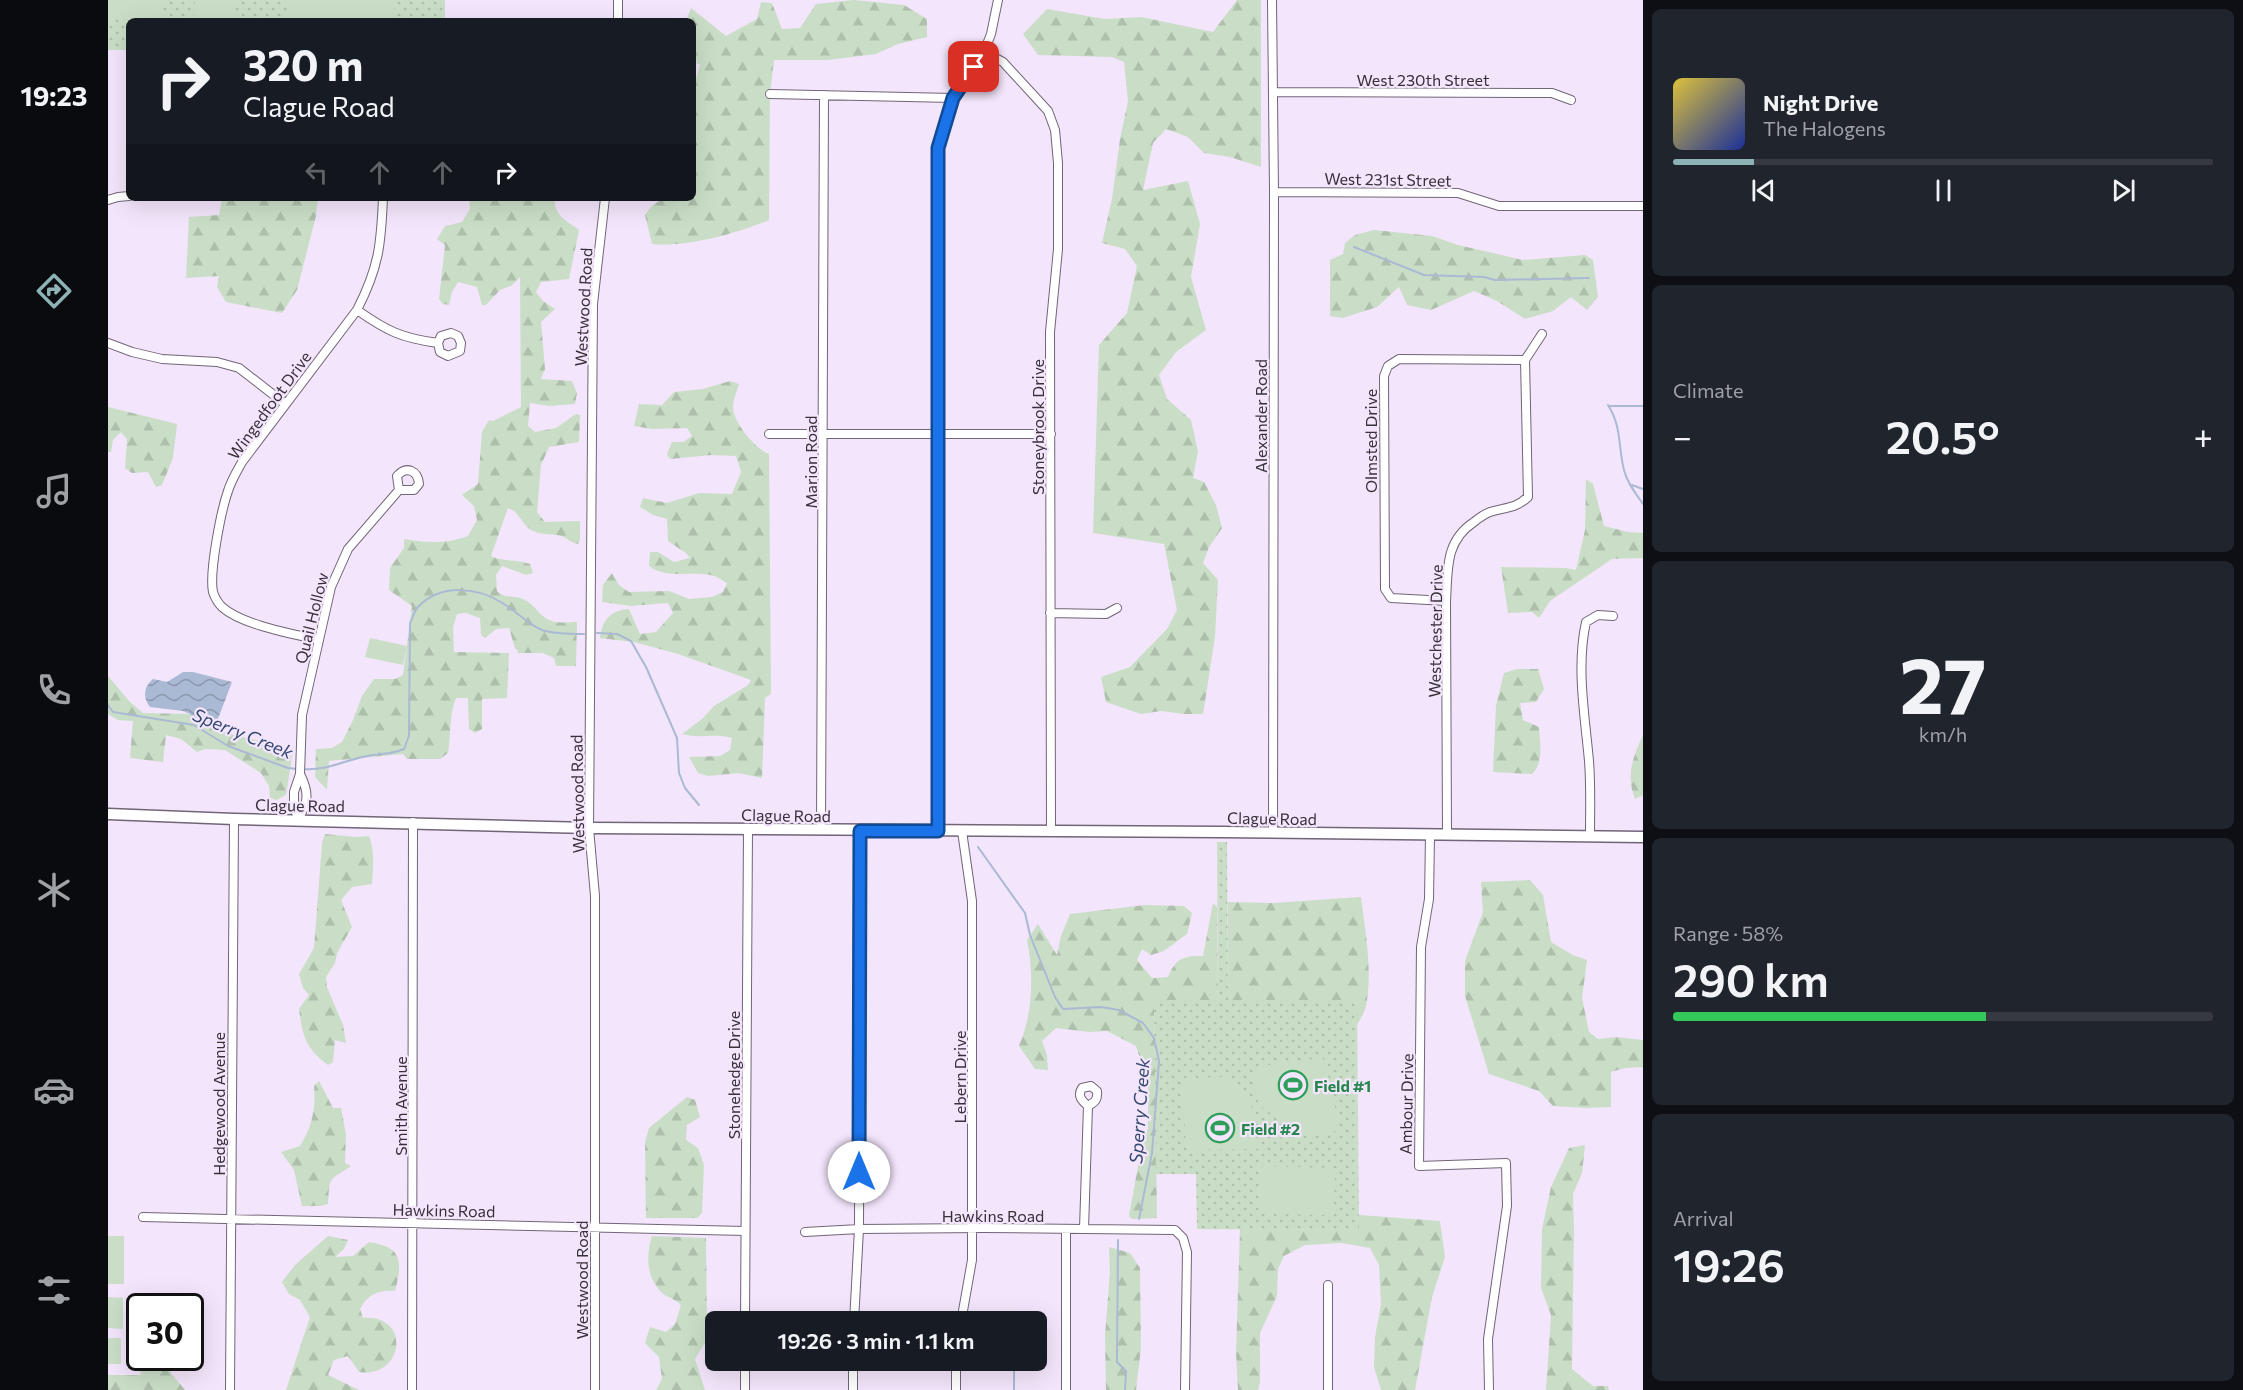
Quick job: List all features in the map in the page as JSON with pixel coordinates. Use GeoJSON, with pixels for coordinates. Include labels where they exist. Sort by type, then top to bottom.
{"type":"FeatureCollection","features":[{"type":"Feature","properties":{"kind":"main road","name":"Clague Road"},"geometry":{"type":"LineString","coordinates":[[108,814],[589,828],[1643,837]]}},
{"type":"Feature","properties":{"kind":"street"},"geometry":{"type":"LineString","coordinates":[[618,0],[618,18]]}},
{"type":"Feature","properties":{"kind":"street"},"geometry":{"type":"LineString","coordinates":[[938,831],[938,148],[953,98],[984,52],[992,34],[998,0]]}},
{"type":"Feature","properties":{"kind":"street","name":"Alexander Road"},"geometry":{"type":"LineString","coordinates":[[1272,0],[1273,833]]}},
{"type":"Feature","properties":{"kind":"street","name":"Stoneybrook Drive"},"geometry":{"type":"LineString","coordinates":[[984,52],[1003,62],[1048,111],[1055,130],[1058,164],[1058,249],[1050,332],[1051,832]]}},
{"type":"Feature","properties":{"kind":"street","name":"West 230th Street"},"geometry":{"type":"LineString","coordinates":[[1273,92],[1552,93],[1571,100]]}},
{"type":"Feature","properties":{"kind":"street"},"geometry":{"type":"LineString","coordinates":[[770,94],[953,98]]}},
{"type":"Feature","properties":{"kind":"street","name":"Marion Road"},"geometry":{"type":"LineString","coordinates":[[821,830],[824,95]]}},
{"type":"Feature","properties":{"kind":"street","name":"West 231st Street"},"geometry":{"type":"LineString","coordinates":[[1274,192],[1458,193],[1499,206],[1643,206]]}},
{"type":"Feature","properties":{"kind":"street"},"geometry":{"type":"LineString","coordinates":[[108,201],[126,196]]}},
{"type":"Feature","properties":{"kind":"street","name":"Wingedfoot Drive"},"geometry":{"type":"LineString","coordinates":[[319,640],[274,630],[235,615],[223,608],[215,599],[212,589],[221,513],[229,488],[242,462],[357,310],[371,284],[378,259],[383,201]]}},
{"type":"Feature","properties":{"kind":"street","name":"Westwood Road"},"geometry":{"type":"LineString","coordinates":[[595,1390],[595,896],[589,828],[593,304],[605,201]]}},
{"type":"Feature","properties":{"kind":"street"},"geometry":{"type":"LineString","coordinates":[[357,310],[385,329],[406,338],[438,343]]}},
{"type":"Feature","properties":{"kind":"street"},"geometry":{"type":"LineString","coordinates":[[1525,360],[1542,334]]}},
{"type":"Feature","properties":{"kind":"street"},"geometry":{"type":"LineString","coordinates":[[108,344],[162,359],[217,362],[239,368],[285,403]]}},
{"type":"Feature","properties":{"kind":"street","name":"Olmsted Drive"},"geometry":{"type":"LineString","coordinates":[[1446,601],[1391,598],[1385,589],[1384,376],[1388,366],[1399,359],[1525,360]]}},
{"type":"Feature","properties":{"kind":"street","name":"Westchester Drive"},"geometry":{"type":"LineString","coordinates":[[1447,835],[1446,601],[1452,544],[1466,527],[1488,513],[1518,506],[1528,497],[1525,360]]}},
{"type":"Feature","properties":{"kind":"street"},"geometry":{"type":"LineString","coordinates":[[769,434],[1051,434]]}},
{"type":"Feature","properties":{"kind":"street","name":"Quail Hollow"},"geometry":{"type":"LineString","coordinates":[[298,819],[294,806],[294,792],[300,774],[302,715],[331,587],[348,549],[399,490]]}},
{"type":"Feature","properties":{"kind":"street"},"geometry":{"type":"LineString","coordinates":[[1050,613],[1106,614],[1117,608]]}},
{"type":"Feature","properties":{"kind":"street"},"geometry":{"type":"LineString","coordinates":[[1590,836],[1589,762],[1584,721],[1582,640],[1586,622],[1598,615],[1613,616]]}},
{"type":"Feature","properties":{"kind":"street","name":"Quail Hollow"},"geometry":{"type":"LineString","coordinates":[[298,819],[306,806],[306,786],[300,774]]}},
{"type":"Feature","properties":{"kind":"street","name":"Hedgewood Avenue"},"geometry":{"type":"LineString","coordinates":[[230,1390],[234,819]]}},
{"type":"Feature","properties":{"kind":"street","name":"Smith Avenue"},"geometry":{"type":"LineString","coordinates":[[412,1390],[413,822]]}},
{"type":"Feature","properties":{"kind":"street","name":"Stonehedge Drive"},"geometry":{"type":"LineString","coordinates":[[745,1311],[748,829]]}},
{"type":"Feature","properties":{"kind":"street"},"geometry":{"type":"LineString","coordinates":[[855,1311],[859,1228],[860,831]]}},
{"type":"Feature","properties":{"kind":"street","name":"Lebern Drive"},"geometry":{"type":"LineString","coordinates":[[962,831],[972,901],[972,1260],[963,1311]]}},
{"type":"Feature","properties":{"kind":"street","name":"Ambour Drive"},"geometry":{"type":"LineString","coordinates":[[1430,835],[1429,899],[1421,947],[1419,1166],[1506,1163],[1507,1206],[1488,1339],[1489,1390]]}},
{"type":"Feature","properties":{"kind":"street"},"geometry":{"type":"LineString","coordinates":[[1084,1229],[1088,1106]]}},
{"type":"Feature","properties":{"kind":"street","name":"Hawkins Road"},"geometry":{"type":"LineString","coordinates":[[143,1217],[745,1231]]}},
{"type":"Feature","properties":{"kind":"street","name":"Hawkins Road"},"geometry":{"type":"LineString","coordinates":[[805,1232],[859,1228],[1168,1229],[1181,1234],[1187,1252],[1185,1390]]}},
{"type":"Feature","properties":{"kind":"street"},"geometry":{"type":"LineString","coordinates":[[1066,1229],[1066,1390]]}},
{"type":"Feature","properties":{"kind":"street"},"geometry":{"type":"LineString","coordinates":[[1328,1285],[1328,1390]]}},
{"type":"Feature","properties":{"kind":"street"},"geometry":{"type":"LineString","coordinates":[[745,1371],[745,1390]]}},
{"type":"Feature","properties":{"kind":"street"},"geometry":{"type":"LineString","coordinates":[[853,1371],[853,1390]]}},
{"type":"Feature","properties":{"kind":"street"},"geometry":{"type":"LineString","coordinates":[[956,1371],[956,1390]]}},
{"type":"Feature","properties":{"kind":"green space"},"geometry":{"type":"Polygon","coordinates":[[[108,0],[445,0],[445,18],[126,18],[126,50],[108,50],[108,0]]]}},
{"type":"Feature","properties":{"kind":"green space"},"geometry":{"type":"Polygon","coordinates":[[[108,0],[162,0],[162,18],[108,19],[108,0]]]}},
{"type":"Feature","properties":{"kind":"green space"},"geometry":{"type":"Polygon","coordinates":[[[195,0],[236,0],[236,18],[194,18],[195,0]]]}},
{"type":"Feature","properties":{"kind":"green space"},"geometry":{"type":"Polygon","coordinates":[[[290,0],[394,0],[394,18],[287,18],[290,0]]]}},
{"type":"Feature","properties":{"kind":"green space"},"geometry":{"type":"Polygon","coordinates":[[[854,0],[904,5],[927,19],[927,37],[898,44],[876,54],[828,60],[774,60],[770,94],[769,220],[743,230],[696,242],[652,244],[645,215],[655,204],[660,201],[696,201],[696,79],[700,64],[697,64],[696,59],[696,18],[687,18],[691,8],[726,36],[757,19],[761,2],[772,3],[782,29],[800,28],[816,4],[854,0]]]}},
{"type":"Feature","properties":{"kind":"green space"},"geometry":{"type":"Polygon","coordinates":[[[1237,0],[1261,0],[1261,167],[1230,157],[1204,153],[1188,137],[1166,129],[1153,143],[1143,190],[1188,181],[1200,224],[1191,277],[1206,330],[1176,352],[1159,375],[1167,399],[1191,420],[1198,451],[1193,478],[1204,482],[1216,505],[1222,528],[1209,547],[1203,563],[1218,580],[1215,637],[1203,714],[1161,711],[1141,714],[1106,702],[1101,677],[1130,667],[1167,629],[1177,610],[1164,544],[1093,533],[1099,345],[1127,313],[1137,266],[1125,249],[1102,243],[1112,199],[1128,101],[1124,62],[1112,57],[1038,55],[1023,34],[1047,9],[1105,19],[1141,17],[1213,32],[1237,0]]]}},
{"type":"Feature","properties":{"kind":"green space"},"geometry":{"type":"Polygon","coordinates":[[[221,201],[318,201],[297,290],[282,313],[226,302],[217,287],[219,276],[186,278],[189,217],[219,215],[221,201]]]}},
{"type":"Feature","properties":{"kind":"green space"},"geometry":{"type":"Polygon","coordinates":[[[469,201],[555,201],[559,213],[579,230],[569,279],[541,282],[536,292],[543,301],[555,309],[541,322],[545,369],[541,379],[572,381],[577,393],[575,404],[550,406],[530,403],[528,426],[535,432],[556,428],[576,414],[580,415],[579,442],[549,447],[541,465],[537,512],[545,522],[580,521],[580,540],[578,544],[561,536],[532,531],[515,512],[508,508],[491,556],[530,564],[533,573],[526,575],[502,566],[496,575],[497,591],[506,596],[527,601],[542,616],[552,621],[577,622],[576,666],[556,666],[554,658],[543,653],[517,653],[509,628],[496,629],[485,638],[481,635],[480,618],[466,613],[457,614],[453,627],[454,652],[509,653],[507,698],[482,699],[482,729],[475,733],[469,729],[468,698],[456,698],[451,718],[448,753],[440,759],[407,759],[403,754],[329,761],[327,790],[315,777],[316,749],[332,748],[342,742],[362,696],[374,679],[395,679],[403,675],[412,606],[389,590],[390,568],[404,548],[404,539],[436,542],[468,536],[477,520],[474,506],[462,495],[478,484],[482,432],[489,420],[493,421],[521,407],[520,277],[511,286],[500,290],[486,305],[482,305],[477,287],[458,282],[452,292],[449,305],[443,304],[439,299],[445,245],[437,239],[445,226],[462,222],[470,209],[469,201]]]}},
{"type":"Feature","properties":{"kind":"green space"},"geometry":{"type":"Polygon","coordinates":[[[1374,230],[1432,236],[1458,245],[1523,260],[1585,255],[1593,260],[1598,297],[1587,310],[1571,297],[1553,311],[1525,319],[1497,301],[1474,291],[1431,310],[1407,305],[1399,287],[1377,307],[1343,318],[1330,316],[1330,260],[1343,254],[1345,243],[1355,235],[1374,230]]]}},
{"type":"Feature","properties":{"kind":"green space"},"geometry":{"type":"Polygon","coordinates":[[[730,381],[739,384],[733,404],[736,420],[752,441],[769,454],[771,694],[765,698],[762,778],[738,773],[708,776],[698,773],[689,757],[720,756],[730,750],[732,738],[682,734],[702,719],[714,706],[748,685],[751,680],[678,654],[634,642],[600,638],[605,621],[617,611],[629,609],[640,634],[656,632],[673,613],[668,603],[630,606],[602,602],[603,585],[612,573],[619,585],[629,592],[669,591],[689,599],[712,597],[723,592],[727,583],[716,577],[706,574],[664,573],[649,566],[650,552],[658,552],[674,562],[690,558],[668,541],[667,519],[653,515],[640,507],[643,498],[667,503],[699,493],[732,494],[741,472],[736,456],[711,455],[670,459],[667,454],[672,442],[683,442],[692,436],[687,428],[652,429],[634,426],[639,404],[662,405],[674,392],[703,389],[730,381]]]}},
{"type":"Feature","properties":{"kind":"green space"},"geometry":{"type":"Polygon","coordinates":[[[108,407],[177,424],[173,458],[162,485],[156,487],[148,472],[132,473],[125,468],[127,439],[121,432],[113,440],[111,452],[108,452],[108,407]]]}},
{"type":"Feature","properties":{"kind":"green space"},"geometry":{"type":"Polygon","coordinates":[[[1586,479],[1593,484],[1604,526],[1643,533],[1643,558],[1612,559],[1550,601],[1539,618],[1532,612],[1508,613],[1501,567],[1576,570],[1585,530],[1586,479]]]}},
{"type":"Feature","properties":{"kind":"green space"},"geometry":{"type":"Polygon","coordinates":[[[370,638],[407,646],[403,665],[365,657],[370,638]]]}},
{"type":"Feature","properties":{"kind":"green space"},"geometry":{"type":"Polygon","coordinates":[[[1517,669],[1538,669],[1544,689],[1536,702],[1520,703],[1523,720],[1539,727],[1540,758],[1532,774],[1493,772],[1496,706],[1504,673],[1517,669]]]}},
{"type":"Feature","properties":{"kind":"green space"},"geometry":{"type":"Polygon","coordinates":[[[108,676],[130,702],[143,713],[190,714],[208,726],[282,748],[292,757],[286,795],[277,800],[270,798],[269,786],[261,773],[225,750],[205,749],[197,752],[181,739],[166,735],[163,762],[130,758],[133,721],[118,720],[108,714],[108,676]]]}},
{"type":"Feature","properties":{"kind":"green space"},"geometry":{"type":"Polygon","coordinates":[[[1643,735],[1643,795],[1635,799],[1631,782],[1632,767],[1643,735]]]}},
{"type":"Feature","properties":{"kind":"green space"},"geometry":{"type":"Polygon","coordinates":[[[325,834],[369,836],[373,860],[372,884],[352,887],[341,900],[352,927],[326,977],[327,987],[343,1025],[346,1043],[335,1040],[333,1062],[328,1065],[314,1053],[306,1041],[299,1009],[309,995],[303,988],[299,974],[314,948],[322,843],[325,834]]]}},
{"type":"Feature","properties":{"kind":"green space"},"geometry":{"type":"Polygon","coordinates":[[[1217,842],[1227,842],[1228,1000],[1357,1000],[1359,1230],[1197,1229],[1196,1174],[1156,1174],[1154,1000],[1218,1000],[1217,842]]]}},
{"type":"Feature","properties":{"kind":"green space"},"geometry":{"type":"Polygon","coordinates":[[[1530,880],[1543,895],[1551,942],[1587,960],[1582,998],[1589,1032],[1598,1039],[1616,1037],[1643,1040],[1643,1067],[1611,1072],[1611,1107],[1553,1106],[1539,1091],[1489,1074],[1465,996],[1465,961],[1483,912],[1481,882],[1530,880]]]}},
{"type":"Feature","properties":{"kind":"green space"},"geometry":{"type":"Polygon","coordinates":[[[1361,897],[1367,948],[1368,987],[1365,1010],[1348,1037],[1228,1000],[1228,902],[1273,903],[1361,897]]]}},
{"type":"Feature","properties":{"kind":"green space"},"geometry":{"type":"Polygon","coordinates":[[[1213,903],[1217,907],[1218,1000],[1154,1000],[1157,1218],[1132,1219],[1129,1216],[1142,1144],[1148,1128],[1148,1083],[1136,1046],[1107,1031],[1089,1032],[1056,1028],[1042,1041],[1047,1055],[1048,1070],[1035,1069],[1019,1046],[1030,1007],[1031,994],[1031,967],[1027,940],[1038,924],[1057,955],[1061,936],[1070,914],[1145,905],[1184,906],[1192,913],[1187,934],[1164,951],[1151,955],[1142,949],[1137,960],[1152,978],[1168,977],[1181,959],[1203,956],[1213,903]]]}},
{"type":"Feature","properties":{"kind":"green space","name":"Field #1"},"geometry":{"type":"Polygon","coordinates":[[[1322,1058],[1325,1061],[1340,1131],[1299,1135],[1258,1104],[1253,1067],[1322,1058]]]}},
{"type":"Feature","properties":{"kind":"green space","name":"Field #2"},"geometry":{"type":"Polygon","coordinates":[[[1227,1077],[1253,1109],[1258,1149],[1189,1150],[1186,1147],[1182,1078],[1227,1077]]]}},
{"type":"Feature","properties":{"kind":"green space"},"geometry":{"type":"Polygon","coordinates":[[[319,1081],[333,1108],[341,1108],[346,1134],[345,1163],[351,1166],[334,1177],[330,1183],[328,1204],[302,1206],[294,1170],[281,1152],[300,1146],[304,1139],[312,1118],[314,1086],[319,1081]]]}},
{"type":"Feature","properties":{"kind":"green space"},"geometry":{"type":"Polygon","coordinates":[[[687,1097],[695,1100],[700,1117],[687,1125],[686,1140],[698,1148],[704,1165],[702,1213],[697,1218],[646,1218],[645,1142],[649,1128],[687,1097]]]}},
{"type":"Feature","properties":{"kind":"green space"},"geometry":{"type":"Polygon","coordinates":[[[1585,1145],[1582,1173],[1573,1194],[1572,1369],[1593,1386],[1608,1386],[1609,1390],[1546,1390],[1551,1315],[1541,1288],[1542,1229],[1551,1187],[1569,1148],[1585,1145]]]}},
{"type":"Feature","properties":{"kind":"green space"},"geometry":{"type":"Polygon","coordinates":[[[1262,1166],[1335,1168],[1334,1215],[1261,1214],[1262,1166]]]}},
{"type":"Feature","properties":{"kind":"green space"},"geometry":{"type":"Polygon","coordinates":[[[1359,1215],[1440,1221],[1445,1257],[1432,1297],[1415,1390],[1381,1390],[1374,1367],[1375,1337],[1381,1304],[1379,1265],[1370,1248],[1341,1243],[1305,1245],[1284,1256],[1278,1269],[1277,1296],[1260,1333],[1258,1390],[1238,1390],[1236,1353],[1240,1229],[1359,1230],[1359,1215]]]}},
{"type":"Feature","properties":{"kind":"green space"},"geometry":{"type":"Polygon","coordinates":[[[108,1236],[124,1236],[124,1284],[108,1284],[108,1236]]]}},
{"type":"Feature","properties":{"kind":"green space"},"geometry":{"type":"Polygon","coordinates":[[[328,1236],[348,1240],[344,1249],[335,1257],[353,1256],[369,1242],[389,1248],[398,1258],[399,1272],[395,1291],[374,1294],[360,1309],[363,1318],[379,1319],[389,1326],[395,1335],[396,1346],[393,1357],[386,1366],[374,1372],[359,1372],[348,1356],[334,1360],[328,1375],[359,1390],[286,1390],[310,1317],[300,1300],[289,1294],[282,1282],[295,1265],[328,1236]]]}},
{"type":"Feature","properties":{"kind":"green space"},"geometry":{"type":"Polygon","coordinates":[[[652,1236],[706,1238],[705,1343],[695,1359],[705,1390],[656,1390],[662,1379],[659,1357],[645,1343],[650,1327],[666,1332],[675,1324],[681,1305],[656,1286],[650,1272],[649,1251],[652,1236]]]}},
{"type":"Feature","properties":{"kind":"green space"},"geometry":{"type":"Polygon","coordinates":[[[1109,1247],[1130,1253],[1140,1268],[1141,1348],[1136,1390],[1106,1390],[1105,1335],[1110,1272],[1109,1247]]]}},
{"type":"Feature","properties":{"kind":"green space"},"geometry":{"type":"Polygon","coordinates":[[[108,1297],[123,1298],[123,1329],[108,1328],[108,1297]]]}},
{"type":"Feature","properties":{"kind":"green space"},"geometry":{"type":"Polygon","coordinates":[[[108,1338],[121,1338],[121,1364],[108,1364],[108,1338]]]}},
{"type":"Feature","properties":{"kind":"green space"},"geometry":{"type":"Polygon","coordinates":[[[140,1371],[171,1371],[185,1390],[108,1390],[108,1375],[141,1375],[140,1371]]]}},
{"type":"Feature","properties":{"kind":"water"},"geometry":{"type":"Polygon","coordinates":[[[183,672],[193,672],[232,682],[216,724],[198,722],[183,711],[150,707],[148,704],[145,696],[146,689],[153,679],[167,682],[183,672]]]}},
{"type":"Feature","properties":{"kind":"waterway"},"geometry":{"type":"LineString","coordinates":[[1354,247],[1424,275],[1484,277],[1495,280],[1589,278]]}},
{"type":"Feature","properties":{"kind":"waterway"},"geometry":{"type":"LineString","coordinates":[[1608,405],[1618,429],[1625,475],[1643,504]]}},
{"type":"Feature","properties":{"kind":"waterway"},"geometry":{"type":"LineString","coordinates":[[1610,406],[1643,406]]}},
{"type":"Feature","properties":{"kind":"waterway"},"geometry":{"type":"LineString","coordinates":[[1632,485],[1643,489]]}},
{"type":"Feature","properties":{"kind":"waterway","name":"Sperry Creek"},"geometry":{"type":"LineString","coordinates":[[303,769],[328,767],[404,749],[409,736],[410,623],[415,610],[427,599],[437,594],[460,590],[483,594],[504,604],[542,630],[584,634]]}},
{"type":"Feature","properties":{"kind":"waterway","name":"Sperry Creek"},"geometry":{"type":"LineString","coordinates":[[597,633],[617,634],[631,641],[646,667],[677,738],[679,773],[685,788],[699,805]]}},
{"type":"Feature","properties":{"kind":"waterway","name":"Sperry Creek"},"geometry":{"type":"LineString","coordinates":[[108,705],[113,712],[194,725],[228,746],[288,768],[297,769]]}},
{"type":"Feature","properties":{"kind":"waterway","name":"Sperry Creek"},"geometry":{"type":"LineString","coordinates":[[978,847],[1025,913],[1030,935],[1055,997],[1063,1009],[1101,1007],[1119,1010],[1143,1023],[1154,1038],[1159,1061],[1152,1153],[1139,1219]]}},
{"type":"Feature","properties":{"kind":"waterway","name":"Sperry Creek"},"geometry":{"type":"LineString","coordinates":[[1118,1240],[1117,1362],[1126,1371],[1125,1390]]}},
{"type":"Feature","properties":{"kind":"waterway"},"geometry":{"type":"LineString","coordinates":[[1014,1371],[1014,1390]]}},
{"type":"Feature","properties":{"kind":"place","name":"Field #1"},"geometry":{"type":"Point","coordinates":[1293,1085]}},
{"type":"Feature","properties":{"kind":"place","name":"Field #2"},"geometry":{"type":"Point","coordinates":[1220,1128]}},
{"type":"Feature","properties":{"kind":"route"},"geometry":{"type":"LineString","coordinates":[[859,1172],[860,831],[938,831],[938,148],[953,98],[974,67]]}}]}
